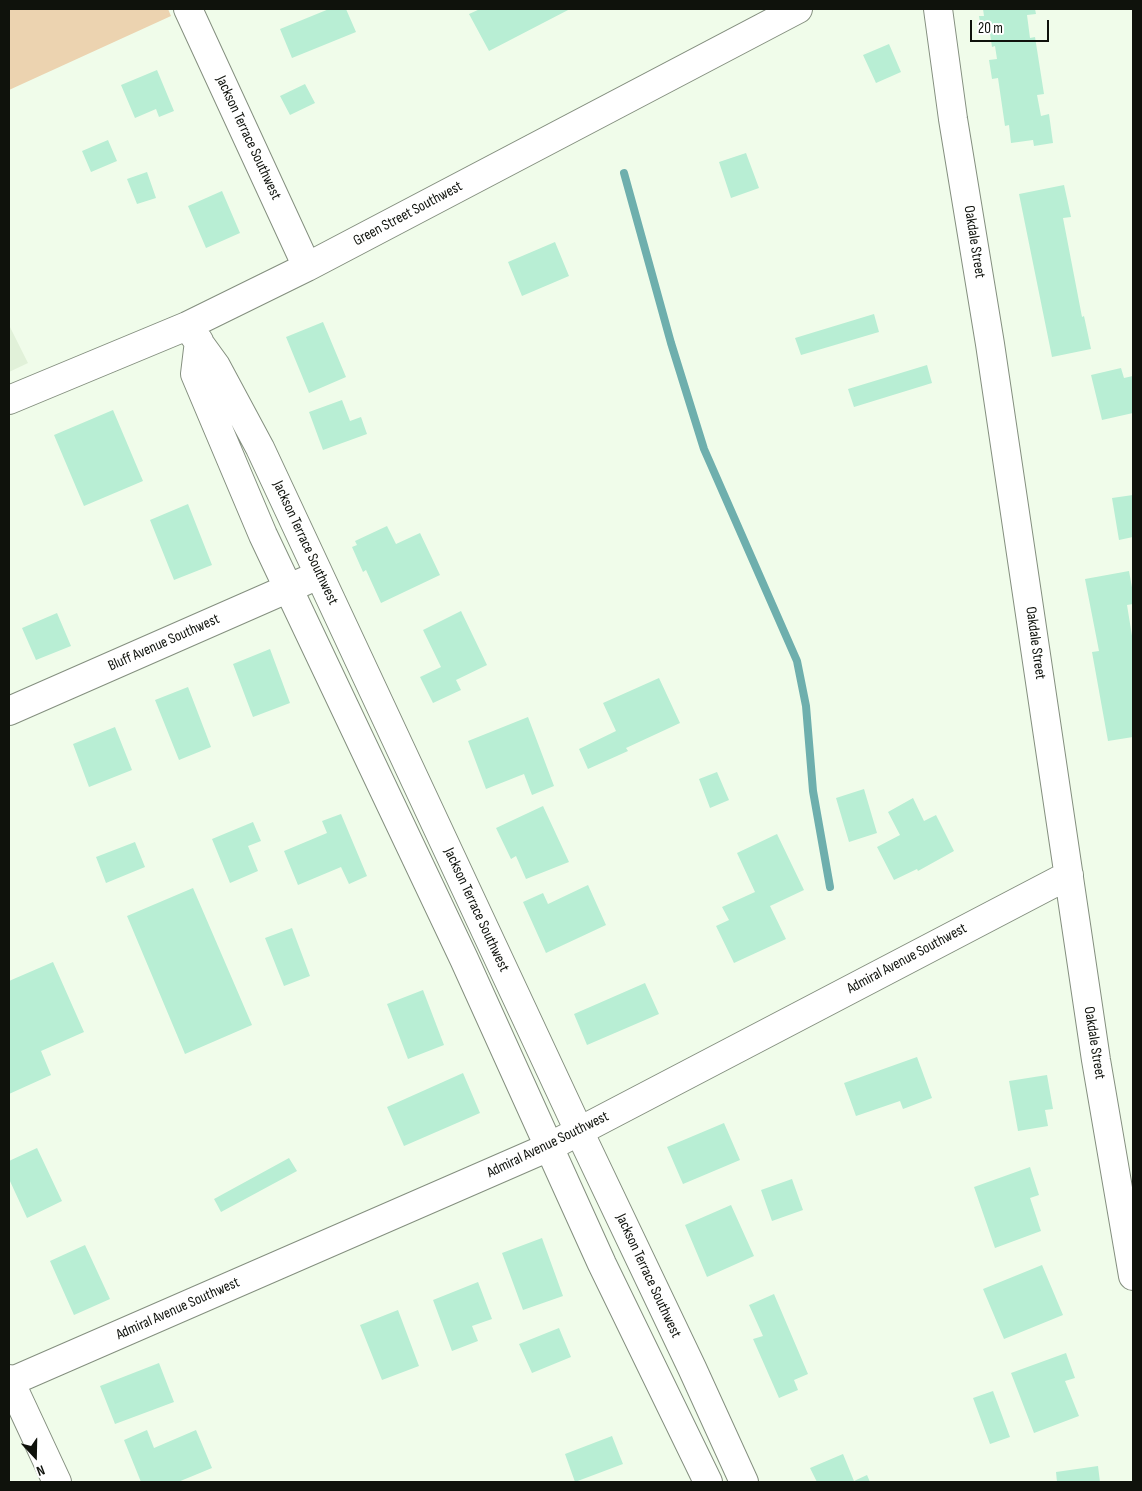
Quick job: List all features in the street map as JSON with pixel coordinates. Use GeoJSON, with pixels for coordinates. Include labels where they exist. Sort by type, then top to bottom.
{"type":"FeatureCollection","features":[{"type":"Feature","properties":{"kind":"street","name":"Jackson Terrace Southwest"},"geometry":{"type":"LineString","coordinates":[[188,9],[307,268]]}},
{"type":"Feature","properties":{"kind":"street","name":"Green Street Southwest"},"geometry":{"type":"LineString","coordinates":[[9,400],[193,334],[307,268],[798,9]]}},
{"type":"Feature","properties":{"kind":"street","name":"Oakdale Street"},"geometry":{"type":"LineString","coordinates":[[938,9],[953,119],[990,344],[1096,1060],[1133,1276]]}},
{"type":"Feature","properties":{"kind":"street","name":"Jackson Terrace Southwest"},"geometry":{"type":"LineString","coordinates":[[193,334],[216,366],[260,448],[744,1482]]}},
{"type":"Feature","properties":{"kind":"street","name":"Jackson Terrace Southwest"},"geometry":{"type":"LineString","coordinates":[[193,334],[195,374],[263,535],[464,959],[602,1264],[708,1482]]}},
{"type":"Feature","properties":{"kind":"street","name":"Bluff Avenue Southwest"},"geometry":{"type":"LineString","coordinates":[[9,711],[320,575]]}},
{"type":"Feature","properties":{"kind":"street","name":"Admiral Avenue Southwest"},"geometry":{"type":"LineString","coordinates":[[10,1381],[549,1147],[1069,875]]}},
{"type":"Feature","properties":{"kind":"street"},"geometry":{"type":"LineString","coordinates":[[10,1381],[57,1482]]}},
{"type":"Feature","properties":{"kind":"shaded area"},"geometry":{"type":"Polygon","coordinates":[[[9,9],[168,9],[171,16],[9,90],[9,9]]]}},
{"type":"Feature","properties":{"kind":"shaded area"},"geometry":{"type":"Polygon","coordinates":[[[9,325],[28,363],[9,372],[9,325]]]}},
{"type":"Feature","properties":{"kind":"building"},"geometry":{"type":"Polygon","coordinates":[[[329,9],[346,9],[356,32],[292,58],[280,29],[329,9]]]}},
{"type":"Feature","properties":{"kind":"building"},"geometry":{"type":"Polygon","coordinates":[[[480,9],[570,9],[489,51],[469,14],[480,9]]]}},
{"type":"Feature","properties":{"kind":"building"},"geometry":{"type":"Polygon","coordinates":[[[983,9],[1035,9],[1036,14],[1027,15],[1030,38],[1035,37],[1044,94],[1037,95],[1041,116],[1049,114],[1053,143],[1034,146],[1033,140],[1011,143],[1009,125],[1005,126],[998,78],[992,79],[989,60],[997,59],[995,46],[992,47],[989,27],[981,28],[979,16],[984,16],[983,9]]]}},
{"type":"Feature","properties":{"kind":"building"},"geometry":{"type":"Polygon","coordinates":[[[889,44],[901,72],[876,83],[863,55],[889,44]]]}},
{"type":"Feature","properties":{"kind":"building"},"geometry":{"type":"Polygon","coordinates":[[[157,70],[174,111],[159,117],[156,109],[135,118],[121,85],[157,70]]]}},
{"type":"Feature","properties":{"kind":"building"},"geometry":{"type":"Polygon","coordinates":[[[305,84],[315,103],[290,115],[280,96],[305,84]]]}},
{"type":"Feature","properties":{"kind":"building"},"geometry":{"type":"Polygon","coordinates":[[[108,140],[117,161],[91,172],[82,151],[108,140]]]}},
{"type":"Feature","properties":{"kind":"building"},"geometry":{"type":"Polygon","coordinates":[[[746,153],[759,188],[731,198],[719,162],[746,153]]]}},
{"type":"Feature","properties":{"kind":"building"},"geometry":{"type":"Polygon","coordinates":[[[147,172],[156,198],[137,204],[127,179],[147,172]]]}},
{"type":"Feature","properties":{"kind":"building"},"geometry":{"type":"Polygon","coordinates":[[[1064,185],[1071,217],[1063,218],[1082,317],[1084,316],[1091,349],[1052,357],[1019,194],[1064,185]]]}},
{"type":"Feature","properties":{"kind":"building"},"geometry":{"type":"Polygon","coordinates":[[[222,191],[240,233],[206,248],[188,206],[222,191]]]}},
{"type":"Feature","properties":{"kind":"building"},"geometry":{"type":"Polygon","coordinates":[[[555,242],[569,276],[522,296],[508,262],[555,242]]]}},
{"type":"Feature","properties":{"kind":"building"},"geometry":{"type":"Polygon","coordinates":[[[874,314],[879,332],[801,355],[795,338],[874,314]]]}},
{"type":"Feature","properties":{"kind":"building"},"geometry":{"type":"Polygon","coordinates":[[[323,322],[346,377],[309,393],[286,337],[323,322]]]}},
{"type":"Feature","properties":{"kind":"building"},"geometry":{"type":"Polygon","coordinates":[[[927,365],[932,383],[854,407],[848,389],[927,365]]]}},
{"type":"Feature","properties":{"kind":"building"},"geometry":{"type":"Polygon","coordinates":[[[1121,368],[1124,378],[1133,376],[1133,413],[1102,420],[1091,375],[1121,368]]]}},
{"type":"Feature","properties":{"kind":"building"},"geometry":{"type":"Polygon","coordinates":[[[342,400],[350,421],[361,417],[367,434],[323,450],[309,412],[342,400]]]}},
{"type":"Feature","properties":{"kind":"building"},"geometry":{"type":"Polygon","coordinates":[[[113,410],[143,481],[84,506],[54,435],[113,410]]]}},
{"type":"Feature","properties":{"kind":"building"},"geometry":{"type":"Polygon","coordinates":[[[1133,495],[1133,537],[1119,540],[1112,498],[1133,495]]]}},
{"type":"Feature","properties":{"kind":"building"},"geometry":{"type":"Polygon","coordinates":[[[188,504],[212,565],[174,580],[150,520],[188,504]]]}},
{"type":"Feature","properties":{"kind":"building"},"geometry":{"type":"Polygon","coordinates":[[[387,526],[396,544],[420,533],[440,575],[381,603],[366,570],[363,572],[352,547],[357,545],[355,541],[387,526]]]}},
{"type":"Feature","properties":{"kind":"building"},"geometry":{"type":"Polygon","coordinates":[[[1129,571],[1133,593],[1133,604],[1127,605],[1133,642],[1133,737],[1108,741],[1092,652],[1099,651],[1085,579],[1129,571]]]}},
{"type":"Feature","properties":{"kind":"building"},"geometry":{"type":"Polygon","coordinates":[[[461,611],[487,665],[456,680],[461,690],[433,703],[420,677],[441,667],[423,630],[461,611]]]}},
{"type":"Feature","properties":{"kind":"building"},"geometry":{"type":"Polygon","coordinates":[[[57,613],[71,646],[36,660],[22,628],[57,613]]]}},
{"type":"Feature","properties":{"kind":"building"},"geometry":{"type":"Polygon","coordinates":[[[270,649],[290,703],[253,717],[233,664],[270,649]]]}},
{"type":"Feature","properties":{"kind":"building"},"geometry":{"type":"Polygon","coordinates":[[[659,678],[680,723],[626,748],[628,751],[588,769],[579,749],[616,731],[603,703],[659,678]]]}},
{"type":"Feature","properties":{"kind":"building"},"geometry":{"type":"Polygon","coordinates":[[[188,687],[211,747],[179,760],[155,700],[188,687]]]}},
{"type":"Feature","properties":{"kind":"building"},"geometry":{"type":"Polygon","coordinates":[[[528,717],[554,786],[532,795],[524,774],[486,789],[468,741],[528,717]]]}},
{"type":"Feature","properties":{"kind":"building"},"geometry":{"type":"Polygon","coordinates":[[[115,727],[132,770],[89,787],[73,744],[115,727]]]}},
{"type":"Feature","properties":{"kind":"building"},"geometry":{"type":"Polygon","coordinates":[[[717,772],[729,800],[710,808],[699,779],[717,772]]]}},
{"type":"Feature","properties":{"kind":"building"},"geometry":{"type":"Polygon","coordinates":[[[864,789],[877,833],[849,842],[836,798],[864,789]]]}},
{"type":"Feature","properties":{"kind":"building"},"geometry":{"type":"Polygon","coordinates":[[[913,798],[924,821],[936,815],[954,851],[918,871],[917,869],[894,880],[877,847],[900,835],[888,812],[913,798]]]}},
{"type":"Feature","properties":{"kind":"building"},"geometry":{"type":"Polygon","coordinates":[[[543,806],[569,862],[526,879],[516,856],[511,859],[496,828],[543,806]]]}},
{"type":"Feature","properties":{"kind":"building"},"geometry":{"type":"Polygon","coordinates":[[[341,814],[367,876],[349,884],[341,867],[298,885],[284,851],[327,833],[322,821],[341,814]]]}},
{"type":"Feature","properties":{"kind":"building"},"geometry":{"type":"Polygon","coordinates":[[[253,822],[261,841],[248,846],[258,871],[230,883],[212,839],[253,822]]]}},
{"type":"Feature","properties":{"kind":"building"},"geometry":{"type":"Polygon","coordinates":[[[777,834],[804,890],[770,906],[786,939],[734,963],[716,926],[729,920],[722,907],[755,892],[737,853],[777,834]]]}},
{"type":"Feature","properties":{"kind":"building"},"geometry":{"type":"Polygon","coordinates":[[[135,842],[145,867],[106,883],[96,857],[135,842]]]}},
{"type":"Feature","properties":{"kind":"building"},"geometry":{"type":"Polygon","coordinates":[[[588,885],[606,925],[546,953],[523,902],[543,893],[548,904],[588,885]]]}},
{"type":"Feature","properties":{"kind":"building"},"geometry":{"type":"Polygon","coordinates":[[[193,888],[252,1025],[185,1054],[127,916],[193,888]]]}},
{"type":"Feature","properties":{"kind":"building"},"geometry":{"type":"Polygon","coordinates":[[[292,928],[310,976],[284,986],[265,938],[292,928]]]}},
{"type":"Feature","properties":{"kind":"building"},"geometry":{"type":"Polygon","coordinates":[[[53,962],[84,1032],[41,1051],[51,1075],[9,1094],[9,981],[53,962]]]}},
{"type":"Feature","properties":{"kind":"building"},"geometry":{"type":"Polygon","coordinates":[[[645,983],[659,1014],[587,1045],[574,1014],[645,983]]]}},
{"type":"Feature","properties":{"kind":"building"},"geometry":{"type":"Polygon","coordinates":[[[423,990],[444,1045],[408,1059],[387,1004],[423,990]]]}},
{"type":"Feature","properties":{"kind":"building"},"geometry":{"type":"Polygon","coordinates":[[[917,1057],[932,1098],[903,1109],[900,1101],[856,1116],[844,1083],[917,1057]]]}},
{"type":"Feature","properties":{"kind":"building"},"geometry":{"type":"Polygon","coordinates":[[[463,1073],[480,1113],[404,1146],[387,1107],[463,1073]]]}},
{"type":"Feature","properties":{"kind":"building"},"geometry":{"type":"Polygon","coordinates":[[[1047,1075],[1053,1109],[1045,1110],[1048,1126],[1018,1131],[1009,1081],[1047,1075]]]}},
{"type":"Feature","properties":{"kind":"building"},"geometry":{"type":"Polygon","coordinates":[[[724,1123],[740,1160],[683,1184],[667,1147],[724,1123]]]}},
{"type":"Feature","properties":{"kind":"building"},"geometry":{"type":"Polygon","coordinates":[[[37,1148],[62,1201],[27,1218],[9,1179],[9,1161],[37,1148]]]}},
{"type":"Feature","properties":{"kind":"building"},"geometry":{"type":"Polygon","coordinates":[[[289,1158],[297,1171],[221,1212],[214,1199],[289,1158]]]}},
{"type":"Feature","properties":{"kind":"building"},"geometry":{"type":"Polygon","coordinates":[[[1030,1167],[1039,1195],[1030,1198],[1041,1231],[995,1248],[974,1187],[1030,1167]]]}},
{"type":"Feature","properties":{"kind":"building"},"geometry":{"type":"Polygon","coordinates":[[[792,1179],[803,1210],[772,1221],[761,1190],[792,1179]]]}},
{"type":"Feature","properties":{"kind":"building"},"geometry":{"type":"Polygon","coordinates":[[[731,1205],[754,1256],[707,1277],[685,1225],[731,1205]]]}},
{"type":"Feature","properties":{"kind":"building"},"geometry":{"type":"Polygon","coordinates":[[[542,1238],[563,1296],[523,1310],[502,1253],[542,1238]]]}},
{"type":"Feature","properties":{"kind":"building"},"geometry":{"type":"Polygon","coordinates":[[[85,1245],[110,1299],[74,1315],[50,1261],[85,1245]]]}},
{"type":"Feature","properties":{"kind":"building"},"geometry":{"type":"Polygon","coordinates":[[[1042,1265],[1063,1315],[1004,1339],[983,1289],[1042,1265]]]}},
{"type":"Feature","properties":{"kind":"building"},"geometry":{"type":"Polygon","coordinates":[[[478,1282],[492,1319],[472,1326],[478,1341],[452,1351],[433,1300],[478,1282]]]}},
{"type":"Feature","properties":{"kind":"building"},"geometry":{"type":"Polygon","coordinates":[[[774,1294],[808,1374],[794,1380],[798,1390],[779,1398],[753,1339],[763,1336],[749,1305],[774,1294]]]}},
{"type":"Feature","properties":{"kind":"building"},"geometry":{"type":"Polygon","coordinates":[[[398,1310],[419,1366],[382,1380],[360,1325],[398,1310]]]}},
{"type":"Feature","properties":{"kind":"building"},"geometry":{"type":"Polygon","coordinates":[[[559,1328],[571,1357],[532,1373],[519,1344],[559,1328]]]}},
{"type":"Feature","properties":{"kind":"building"},"geometry":{"type":"Polygon","coordinates":[[[1066,1353],[1075,1378],[1065,1381],[1079,1416],[1034,1433],[1011,1373],[1066,1353]]]}},
{"type":"Feature","properties":{"kind":"building"},"geometry":{"type":"Polygon","coordinates":[[[159,1363],[174,1402],[115,1424],[100,1386],[159,1363]]]}},
{"type":"Feature","properties":{"kind":"building"},"geometry":{"type":"Polygon","coordinates":[[[993,1391],[1010,1437],[990,1444],[973,1398],[993,1391]]]}},
{"type":"Feature","properties":{"kind":"building"},"geometry":{"type":"Polygon","coordinates":[[[147,1430],[154,1448],[196,1430],[212,1468],[178,1482],[141,1482],[124,1440],[147,1430]]]}},
{"type":"Feature","properties":{"kind":"building"},"geometry":{"type":"Polygon","coordinates":[[[612,1436],[623,1464],[575,1482],[565,1454],[612,1436]]]}},
{"type":"Feature","properties":{"kind":"building"},"geometry":{"type":"Polygon","coordinates":[[[843,1454],[854,1481],[867,1475],[870,1482],[817,1482],[810,1468],[843,1454]]]}},
{"type":"Feature","properties":{"kind":"building"},"geometry":{"type":"Polygon","coordinates":[[[1098,1466],[1100,1482],[1057,1482],[1056,1472],[1098,1466]]]}},
{"type":"Feature","properties":{"kind":"waterway"},"geometry":{"type":"LineString","coordinates":[[624,173],[671,343],[704,449],[797,661],[806,706],[813,791],[830,887]]}}]}
